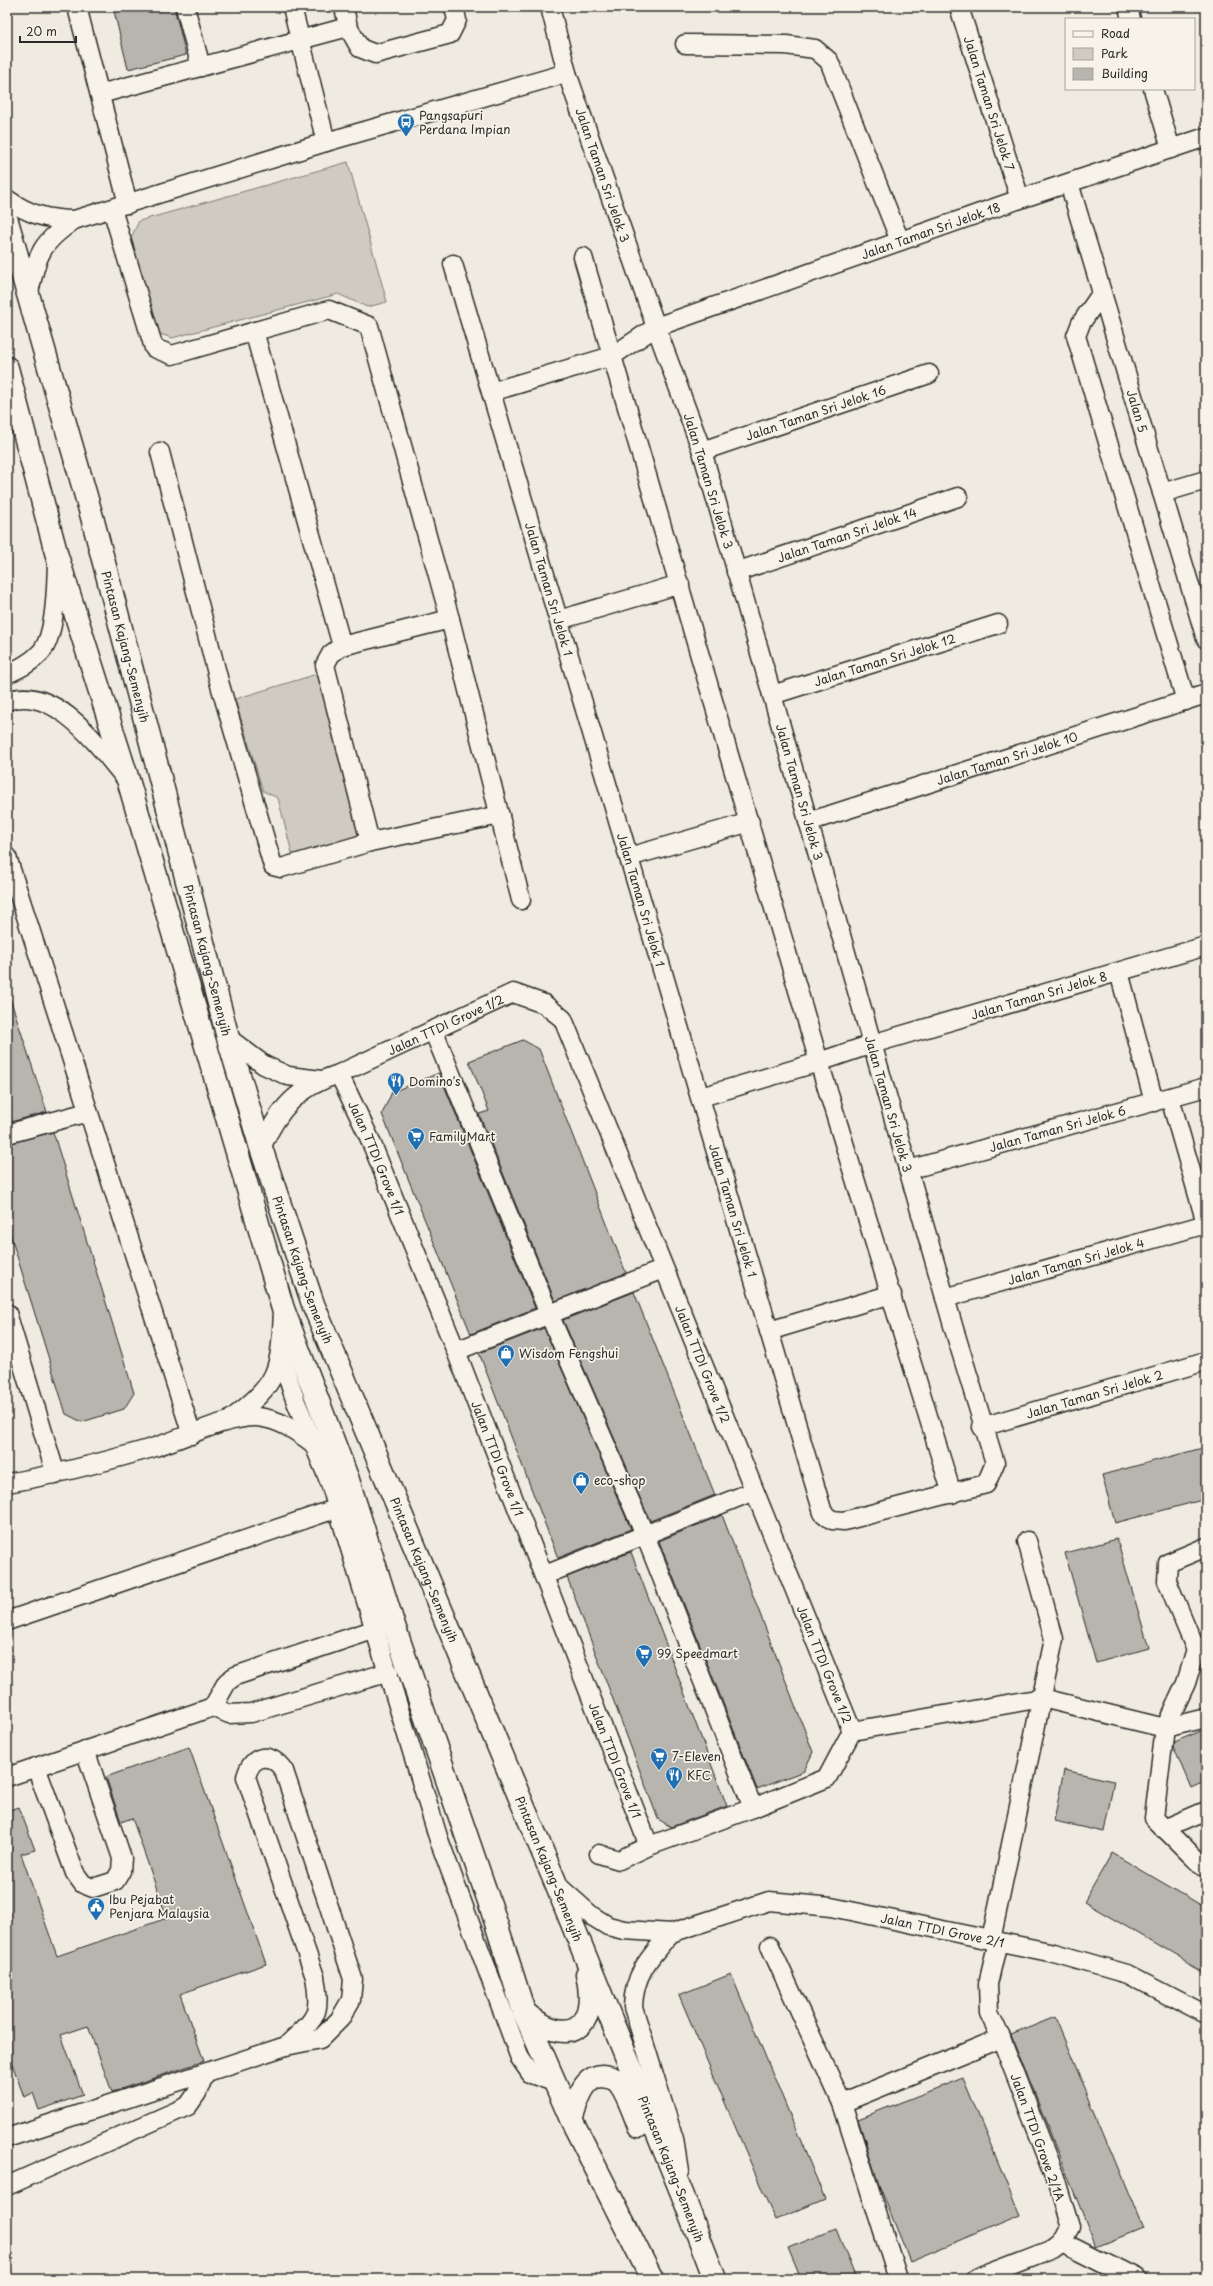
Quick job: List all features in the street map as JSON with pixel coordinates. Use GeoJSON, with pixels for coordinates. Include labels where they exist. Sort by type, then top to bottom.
{"type":"FeatureCollection","features":[{"type":"Feature","properties":{"kind":"highway","name":"Pintasan Kajang-Semenyih"},"geometry":{"type":"LineString","coordinates":[[7,221],[92,517],[228,1038],[261,1148],[313,1304],[556,1884],[683,2196],[715,2279]]}},
{"type":"Feature","properties":{"kind":"highway","name":"Pintasan Kajang-Semenyih"},"geometry":{"type":"LineString","coordinates":[[7,368],[57,556],[129,783],[283,1309],[348,1480],[392,1620],[491,1907],[524,2012],[571,2119],[652,2279]]}},
{"type":"Feature","properties":{"kind":"highway"},"geometry":{"type":"LineString","coordinates":[[524,2012],[539,2025],[554,2031],[572,2031],[584,2021],[588,2011],[590,1986],[579,1940]]}},
{"type":"Feature","properties":{"kind":"highway"},"geometry":{"type":"LineString","coordinates":[[571,2119],[579,2096],[586,2084],[596,2077],[606,2076],[617,2081],[628,2100],[688,2244],[708,2279]]}},
{"type":"Feature","properties":{"kind":"street"},"geometry":{"type":"LineString","coordinates":[[77,7],[100,94],[120,206],[154,348],[172,355],[329,310],[368,326],[450,619],[522,900]]}},
{"type":"Feature","properties":{"kind":"street"},"geometry":{"type":"LineString","coordinates":[[185,7],[201,67]]}},
{"type":"Feature","properties":{"kind":"street"},"geometry":{"type":"LineString","coordinates":[[292,7],[326,142]]}},
{"type":"Feature","properties":{"kind":"street"},"geometry":{"type":"LineString","coordinates":[[344,7],[348,27],[360,48],[375,54],[450,34],[458,20],[454,7]]}},
{"type":"Feature","properties":{"kind":"street","name":"Jalan Taman Sri Jelok 3"},"geometry":{"type":"LineString","coordinates":[[550,7],[567,73],[656,327],[702,452],[982,1426],[995,1462],[986,1484],[844,1521]]}},
{"type":"Feature","properties":{"kind":"street","name":"Jalan Taman Sri Jelok 7"},"geometry":{"type":"LineString","coordinates":[[959,7],[1020,199]]}},
{"type":"Feature","properties":{"kind":"street"},"geometry":{"type":"LineString","coordinates":[[1128,7],[1131,18]]}},
{"type":"Feature","properties":{"kind":"street"},"geometry":{"type":"LineString","coordinates":[[100,94],[301,41],[348,27]]}},
{"type":"Feature","properties":{"kind":"street"},"geometry":{"type":"LineString","coordinates":[[685,44],[786,45],[815,49],[829,61],[900,241]]}},
{"type":"Feature","properties":{"kind":"street"},"geometry":{"type":"LineString","coordinates":[[28,296],[36,263],[42,249],[53,234],[74,220],[326,142],[567,73]]}},
{"type":"Feature","properties":{"kind":"street"},"geometry":{"type":"LineString","coordinates":[[1153,90],[1171,149]]}},
{"type":"Feature","properties":{"kind":"street","name":"Jalan Taman Sri Jelok 18"},"geometry":{"type":"LineString","coordinates":[[491,392],[612,356],[656,327],[1020,199],[1206,137]]}},
{"type":"Feature","properties":{"kind":"street","name":"Jalan 5"},"geometry":{"type":"LineString","coordinates":[[1069,183],[1101,294],[1206,639]]}},
{"type":"Feature","properties":{"kind":"street"},"geometry":{"type":"LineString","coordinates":[[7,199],[36,216],[54,220],[74,220]]}},
{"type":"Feature","properties":{"kind":"street"},"geometry":{"type":"LineString","coordinates":[[583,257],[750,822],[819,1062],[892,1294],[952,1494]]}},
{"type":"Feature","properties":{"kind":"street","name":"Jalan Taman Sri Jelok 1"},"geometry":{"type":"LineString","coordinates":[[453,264],[823,1513],[832,1520],[844,1521]]}},
{"type":"Feature","properties":{"kind":"street"},"geometry":{"type":"LineString","coordinates":[[1101,294],[1081,322],[1076,336],[1186,700]]}},
{"type":"Feature","properties":{"kind":"street"},"geometry":{"type":"LineString","coordinates":[[254,331],[342,646]]}},
{"type":"Feature","properties":{"kind":"street","name":"Jalan Taman Sri Jelok 16"},"geometry":{"type":"LineString","coordinates":[[702,452],[929,374]]}},
{"type":"Feature","properties":{"kind":"street"},"geometry":{"type":"LineString","coordinates":[[160,452],[220,685],[273,866],[281,868],[370,842],[500,815]]}},
{"type":"Feature","properties":{"kind":"street"},"geometry":{"type":"LineString","coordinates":[[1162,493],[1206,480]]}},
{"type":"Feature","properties":{"kind":"street","name":"Jalan Taman Sri Jelok 14"},"geometry":{"type":"LineString","coordinates":[[736,572],[958,497]]}},
{"type":"Feature","properties":{"kind":"street"},"geometry":{"type":"LineString","coordinates":[[7,674],[25,666],[42,651],[52,626],[57,556]]}},
{"type":"Feature","properties":{"kind":"street"},"geometry":{"type":"LineString","coordinates":[[558,620],[680,584]]}},
{"type":"Feature","properties":{"kind":"street"},"geometry":{"type":"LineString","coordinates":[[370,842],[325,665],[331,654],[342,646],[450,619]]}},
{"type":"Feature","properties":{"kind":"street","name":"Jalan Taman Sri Jelok 12"},"geometry":{"type":"LineString","coordinates":[[772,695],[998,624]]}},
{"type":"Feature","properties":{"kind":"street","name":"Jalan Taman Sri Jelok 10"},"geometry":{"type":"LineString","coordinates":[[808,822],[1206,694]]}},
{"type":"Feature","properties":{"kind":"street"},"geometry":{"type":"LineString","coordinates":[[7,701],[15,698],[34,699],[54,707],[70,718],[89,736],[129,783]]}},
{"type":"Feature","properties":{"kind":"street"},"geometry":{"type":"LineString","coordinates":[[629,856],[750,822]]}},
{"type":"Feature","properties":{"kind":"street"},"geometry":{"type":"LineString","coordinates":[[7,857],[192,1435]]}},
{"type":"Feature","properties":{"kind":"street","name":"Jalan Taman Sri Jelok 8"},"geometry":{"type":"LineString","coordinates":[[701,1097],[819,1062],[872,1044],[1206,946]]}},
{"type":"Feature","properties":{"kind":"street"},"geometry":{"type":"LineString","coordinates":[[1119,972],[1206,1224]]}},
{"type":"Feature","properties":{"kind":"street","name":"Jalan TTDI Grove 1/2"},"geometry":{"type":"LineString","coordinates":[[321,1080],[339,1074],[513,993],[544,1004],[564,1019],[852,1731],[828,1778],[753,1808],[649,1846],[619,1860],[599,1854]]}},
{"type":"Feature","properties":{"kind":"street"},"geometry":{"type":"LineString","coordinates":[[433,1030],[549,1314],[645,1535],[753,1808]]}},
{"type":"Feature","properties":{"kind":"street"},"geometry":{"type":"LineString","coordinates":[[228,1038],[264,1065],[288,1076],[321,1080]]}},
{"type":"Feature","properties":{"kind":"street","name":"Jalan TTDI Grove 1/1"},"geometry":{"type":"LineString","coordinates":[[339,1074],[369,1137],[456,1351],[545,1575],[649,1846]]}},
{"type":"Feature","properties":{"kind":"street"},"geometry":{"type":"LineString","coordinates":[[261,1148],[273,1122],[290,1101],[321,1080]]}},
{"type":"Feature","properties":{"kind":"street","name":"Jalan Taman Sri Jelok 6"},"geometry":{"type":"LineString","coordinates":[[908,1170],[1206,1087]]}},
{"type":"Feature","properties":{"kind":"street"},"geometry":{"type":"LineString","coordinates":[[7,1134],[88,1112]]}},
{"type":"Feature","properties":{"kind":"street","name":"Jalan Taman Sri Jelok 4"},"geometry":{"type":"LineString","coordinates":[[945,1298],[1206,1224]]}},
{"type":"Feature","properties":{"kind":"street"},"geometry":{"type":"LineString","coordinates":[[456,1351],[664,1269]]}},
{"type":"Feature","properties":{"kind":"street"},"geometry":{"type":"LineString","coordinates":[[768,1331],[892,1294]]}},
{"type":"Feature","properties":{"kind":"street"},"geometry":{"type":"LineString","coordinates":[[230,1421],[259,1398],[273,1378],[281,1358],[283,1309]]}},
{"type":"Feature","properties":{"kind":"street"},"geometry":{"type":"LineString","coordinates":[[7,1313],[56,1475]]}},
{"type":"Feature","properties":{"kind":"street"},"geometry":{"type":"LineString","coordinates":[[281,1358],[296,1402],[314,1444],[338,1508],[439,1840],[520,2058],[531,2074],[554,2082]]}},
{"type":"Feature","properties":{"kind":"street","name":"Jalan Taman Sri Jelok 2"},"geometry":{"type":"LineString","coordinates":[[982,1426],[1206,1361]]}},
{"type":"Feature","properties":{"kind":"street"},"geometry":{"type":"LineString","coordinates":[[7,1483],[56,1475],[192,1435],[230,1421],[256,1417],[277,1420],[314,1444]]}},
{"type":"Feature","properties":{"kind":"street"},"geometry":{"type":"LineString","coordinates":[[545,1575],[754,1490]]}},
{"type":"Feature","properties":{"kind":"street"},"geometry":{"type":"LineString","coordinates":[[7,1621],[338,1508]]}},
{"type":"Feature","properties":{"kind":"street","name":"Jalan TTDI Grove 2/1A"},"geometry":{"type":"LineString","coordinates":[[1027,1541],[1054,1639],[994,1941],[988,1984],[989,2013],[1001,2038],[1054,2174],[1070,2227],[1062,2242]]}},
{"type":"Feature","properties":{"kind":"street"},"geometry":{"type":"LineString","coordinates":[[1206,1546],[1168,1563],[1166,1581],[1201,1648],[1165,1728],[1154,1818],[1206,1867]]}},
{"type":"Feature","properties":{"kind":"street"},"geometry":{"type":"LineString","coordinates":[[214,1708],[227,1682],[235,1676],[376,1629]]}},
{"type":"Feature","properties":{"kind":"street"},"geometry":{"type":"LineString","coordinates":[[7,1777],[214,1708],[229,1714],[251,1713],[389,1672]]}},
{"type":"Feature","properties":{"kind":"street"},"geometry":{"type":"LineString","coordinates":[[852,1731],[1042,1698],[1165,1728],[1206,1718]]}},
{"type":"Feature","properties":{"kind":"street"},"geometry":{"type":"LineString","coordinates":[[36,1767],[75,1873],[84,1884],[93,1888],[115,1881],[121,1871],[122,1858],[85,1750]]}},
{"type":"Feature","properties":{"kind":"street"},"geometry":{"type":"LineString","coordinates":[[7,2138],[286,2046],[320,2039],[340,2019],[351,2000],[353,1979],[284,1771],[278,1762],[273,1759],[265,1758],[258,1759],[249,1766],[246,1777],[314,1976],[319,2003],[313,2020],[286,2046]]}},
{"type":"Feature","properties":{"kind":"street"},"geometry":{"type":"LineString","coordinates":[[1164,1829],[1206,1811]]}},
{"type":"Feature","properties":{"kind":"street","name":"Jalan TTDI Grove 2/1"},"geometry":{"type":"LineString","coordinates":[[556,1884],[592,1916],[608,1926],[624,1930],[671,1933],[769,1902],[831,1907],[1054,1953],[1127,1974],[1206,2015]]}},
{"type":"Feature","properties":{"kind":"street"},"geometry":{"type":"LineString","coordinates":[[671,1933],[648,1959],[639,1974],[633,1990],[633,2007],[674,2139],[683,2196]]}},
{"type":"Feature","properties":{"kind":"street"},"geometry":{"type":"LineString","coordinates":[[770,1946],[842,2104],[898,2279]]}},
{"type":"Feature","properties":{"kind":"street"},"geometry":{"type":"LineString","coordinates":[[842,2104],[1001,2038]]}},
{"type":"Feature","properties":{"kind":"street"},"geometry":{"type":"LineString","coordinates":[[7,2186],[188,2106],[197,2093],[204,2073]]}},
{"type":"Feature","properties":{"kind":"street"},"geometry":{"type":"LineString","coordinates":[[975,2279],[1053,2249],[1062,2242],[1136,2279]]}},
{"type":"Feature","properties":{"kind":"green space"},"geometry":{"type":"Polygon","coordinates":[[[348,162],[387,302],[367,307],[338,294],[172,338],[157,333],[128,244],[139,221],[348,162]]]}},
{"type":"Feature","properties":{"kind":"green space"},"geometry":{"type":"Polygon","coordinates":[[[317,674],[364,838],[294,861],[278,798],[263,791],[235,699],[317,674]]]}},
{"type":"Feature","properties":{"kind":"building"},"geometry":{"type":"Polygon","coordinates":[[[113,7],[174,7],[186,55],[128,69],[113,7]]]}},
{"type":"Feature","properties":{"kind":"building"},"geometry":{"type":"Polygon","coordinates":[[[10,998],[47,1112],[7,1123],[7,999],[10,998]]]}},
{"type":"Feature","properties":{"kind":"building"},"geometry":{"type":"Polygon","coordinates":[[[523,1040],[539,1049],[626,1273],[555,1301],[479,1114],[489,1111],[469,1061],[523,1040]]]}},
{"type":"Feature","properties":{"kind":"building"},"geometry":{"type":"Polygon","coordinates":[[[439,1073],[535,1308],[471,1334],[382,1114],[392,1092],[439,1073]]]}},
{"type":"Feature","properties":{"kind":"building"},"geometry":{"type":"Polygon","coordinates":[[[53,1132],[134,1393],[124,1409],[82,1422],[66,1414],[7,1224],[7,1144],[53,1132]]]}},
{"type":"Feature","properties":{"kind":"building"},"geometry":{"type":"Polygon","coordinates":[[[634,1292],[715,1495],[650,1521],[563,1320],[634,1292]]]}},
{"type":"Feature","properties":{"kind":"building"},"geometry":{"type":"Polygon","coordinates":[[[544,1328],[631,1529],[558,1558],[479,1353],[544,1328]]]}},
{"type":"Feature","properties":{"kind":"building"},"geometry":{"type":"Polygon","coordinates":[[[1206,1447],[1206,1499],[1115,1523],[1102,1475],[1206,1447]]]}},
{"type":"Feature","properties":{"kind":"building"},"geometry":{"type":"Polygon","coordinates":[[[722,1515],[813,1752],[804,1771],[757,1789],[659,1541],[722,1515]]]}},
{"type":"Feature","properties":{"kind":"building"},"geometry":{"type":"Polygon","coordinates":[[[1117,1539],[1149,1648],[1096,1663],[1065,1553],[1117,1539]]]}},
{"type":"Feature","properties":{"kind":"building"},"geometry":{"type":"Polygon","coordinates":[[[631,1552],[727,1806],[671,1827],[658,1819],[567,1577],[631,1552]]]}},
{"type":"Feature","properties":{"kind":"building"},"geometry":{"type":"Polygon","coordinates":[[[1206,1729],[1206,1781],[1191,1788],[1173,1746],[1174,1742],[1206,1729]]]}},
{"type":"Feature","properties":{"kind":"building"},"geometry":{"type":"Polygon","coordinates":[[[189,1747],[266,1964],[180,1994],[204,2061],[112,2092],[88,2026],[61,2035],[83,2095],[39,2110],[33,2093],[24,2097],[7,2050],[7,1811],[19,1807],[35,1850],[21,1854],[57,1956],[167,1918],[132,1818],[121,1822],[106,1777],[189,1747]]]}},
{"type":"Feature","properties":{"kind":"building"},"geometry":{"type":"Polygon","coordinates":[[[1064,1770],[1114,1781],[1104,1832],[1054,1821],[1064,1770]]]}},
{"type":"Feature","properties":{"kind":"building"},"geometry":{"type":"Polygon","coordinates":[[[1112,1853],[1206,1908],[1206,1973],[1084,1902],[1112,1853]]]}},
{"type":"Feature","properties":{"kind":"building"},"geometry":{"type":"Polygon","coordinates":[[[731,1974],[825,2199],[775,2220],[679,1995],[731,1974]]]}},
{"type":"Feature","properties":{"kind":"building"},"geometry":{"type":"Polygon","coordinates":[[[1055,2017],[1143,2228],[1096,2247],[1011,2035],[1055,2017]]]}},
{"type":"Feature","properties":{"kind":"building"},"geometry":{"type":"Polygon","coordinates":[[[963,2078],[1020,2215],[910,2261],[879,2185],[858,2119],[963,2078]]]}},
{"type":"Feature","properties":{"kind":"building"},"geometry":{"type":"Polygon","coordinates":[[[836,2229],[856,2279],[801,2279],[788,2248],[836,2229]]]}},
{"type":"Feature","properties":{"kind":"place","name":"Pangsapuri Perdana Impian"},"geometry":{"type":"Point","coordinates":[406,137]}},
{"type":"Feature","properties":{"kind":"place","name":"Domino's"},"geometry":{"type":"Point","coordinates":[396,1096]}},
{"type":"Feature","properties":{"kind":"place","name":"FamilyMart"},"geometry":{"type":"Point","coordinates":[416,1151]}},
{"type":"Feature","properties":{"kind":"place","name":"Wisdom Fengshui"},"geometry":{"type":"Point","coordinates":[506,1368]}},
{"type":"Feature","properties":{"kind":"place","name":"eco-shop"},"geometry":{"type":"Point","coordinates":[581,1495]}},
{"type":"Feature","properties":{"kind":"place","name":"99 Speedmart"},"geometry":{"type":"Point","coordinates":[644,1668]}},
{"type":"Feature","properties":{"kind":"place","name":"7-Eleven"},"geometry":{"type":"Point","coordinates":[659,1771]}},
{"type":"Feature","properties":{"kind":"place","name":"KFC"},"geometry":{"type":"Point","coordinates":[674,1790]}},
{"type":"Feature","properties":{"kind":"place","name":"Ibu Pejabat Penjara Malaysia"},"geometry":{"type":"Point","coordinates":[96,1921]}}]}
